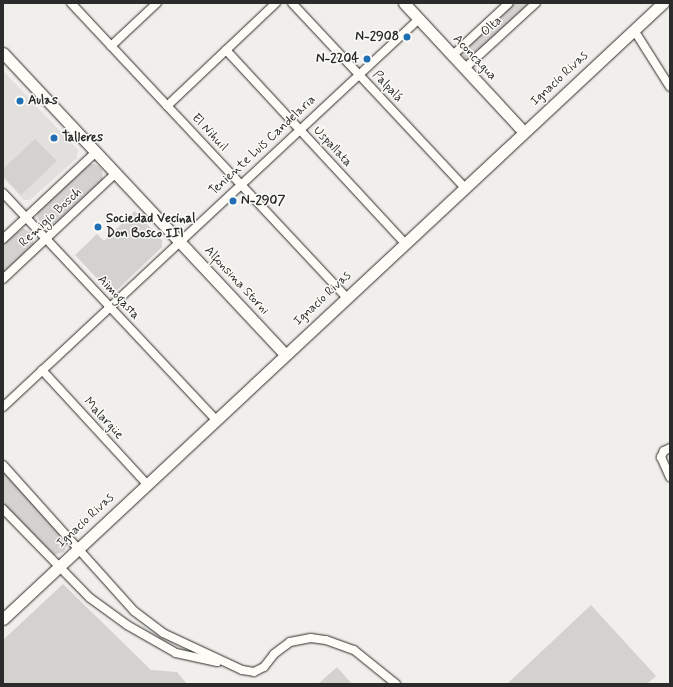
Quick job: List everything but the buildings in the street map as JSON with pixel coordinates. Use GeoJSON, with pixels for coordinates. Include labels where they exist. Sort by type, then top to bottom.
{"type":"FeatureCollection","features":[{"type":"Feature","properties":{"kind":"main road","name":"Aconcagua"},"geometry":{"type":"LineString","coordinates":[[404,3],[524,132]]}},
{"type":"Feature","properties":{"kind":"main road","name":"Ignacio Rivas"},"geometry":{"type":"LineString","coordinates":[[3,618],[663,3]]}},
{"type":"Feature","properties":{"kind":"main road","name":"Alfonsina Storni"},"geometry":{"type":"LineString","coordinates":[[3,53],[285,354]]}},
{"type":"Feature","properties":{"kind":"street","name":"El Nihuil"},"geometry":{"type":"LineString","coordinates":[[71,3],[346,297]]}},
{"type":"Feature","properties":{"kind":"street"},"geometry":{"type":"LineString","coordinates":[[111,46],[157,3]]}},
{"type":"Feature","properties":{"kind":"street"},"geometry":{"type":"LineString","coordinates":[[167,106],[276,3]]}},
{"type":"Feature","properties":{"kind":"street","name":"Palpalá"},"geometry":{"type":"LineString","coordinates":[[292,3],[464,187]]}},
{"type":"Feature","properties":{"kind":"street","name":"Olta"},"geometry":{"type":"LineString","coordinates":[[453,56],[509,3]]}},
{"type":"Feature","properties":{"kind":"street","name":"Olta"},"geometry":{"type":"LineString","coordinates":[[465,68],[536,3]]}},
{"type":"Feature","properties":{"kind":"street","name":"Teniente Luis Candelaria"},"geometry":{"type":"LineString","coordinates":[[3,407],[240,184],[419,19]]}},
{"type":"Feature","properties":{"kind":"street"},"geometry":{"type":"LineString","coordinates":[[634,30],[670,87]]}},
{"type":"Feature","properties":{"kind":"street","name":"Uspallata"},"geometry":{"type":"LineString","coordinates":[[226,50],[405,243]]}},
{"type":"Feature","properties":{"kind":"street","name":"Remigio Bosch"},"geometry":{"type":"LineString","coordinates":[[3,239],[96,152]]}},
{"type":"Feature","properties":{"kind":"street","name":"Remigio Bosch"},"geometry":{"type":"LineString","coordinates":[[3,279],[116,174]]}},
{"type":"Feature","properties":{"kind":"street","name":"Aimogasta"},"geometry":{"type":"LineString","coordinates":[[3,193],[215,419]]}},
{"type":"Feature","properties":{"kind":"street","name":"Malargüe"},"geometry":{"type":"LineString","coordinates":[[42,370],[146,484]]}},
{"type":"Feature","properties":{"kind":"street"},"geometry":{"type":"LineString","coordinates":[[670,448],[664,451],[661,457],[670,477]]}},
{"type":"Feature","properties":{"kind":"street"},"geometry":{"type":"LineString","coordinates":[[3,465],[79,547],[134,611],[152,627],[228,664],[248,672],[260,671],[281,648],[300,638],[312,638],[354,650],[396,684]]}},
{"type":"Feature","properties":{"kind":"street"},"geometry":{"type":"LineString","coordinates":[[3,509],[58,567],[90,598],[162,646],[176,653],[228,664]]}},
{"type":"Feature","properties":{"kind":"shaded area"},"geometry":{"type":"Polygon","coordinates":[[[514,3],[532,3],[468,60],[465,59],[462,53],[464,50],[514,3]]]}},
{"type":"Feature","properties":{"kind":"shaded area"},"geometry":{"type":"Polygon","coordinates":[[[3,71],[78,150],[77,158],[30,200],[24,200],[3,178],[3,71]]]}},
{"type":"Feature","properties":{"kind":"shaded area"},"geometry":{"type":"Polygon","coordinates":[[[35,139],[57,161],[21,195],[3,176],[3,169],[35,139]]]}},
{"type":"Feature","properties":{"kind":"shaded area"},"geometry":{"type":"Polygon","coordinates":[[[87,164],[95,164],[102,169],[103,181],[54,226],[43,226],[37,217],[39,209],[87,164]]]}},
{"type":"Feature","properties":{"kind":"shaded area"},"geometry":{"type":"Polygon","coordinates":[[[135,211],[162,240],[162,247],[116,291],[109,291],[75,255],[97,234],[104,241],[135,211]]]}},
{"type":"Feature","properties":{"kind":"shaded area"},"geometry":{"type":"Polygon","coordinates":[[[23,228],[33,234],[34,246],[3,276],[3,243],[23,228]]]}},
{"type":"Feature","properties":{"kind":"shaded area"},"geometry":{"type":"Polygon","coordinates":[[[3,470],[68,542],[64,552],[54,555],[47,552],[3,504],[3,470]]]}},
{"type":"Feature","properties":{"kind":"shaded area"},"geometry":{"type":"Polygon","coordinates":[[[63,584],[151,670],[177,672],[187,684],[3,684],[3,640],[63,584]]]}},
{"type":"Feature","properties":{"kind":"shaded area"},"geometry":{"type":"Polygon","coordinates":[[[591,605],[656,676],[647,684],[507,684],[591,605]]]}},
{"type":"Feature","properties":{"kind":"shaded area"},"geometry":{"type":"Polygon","coordinates":[[[337,667],[352,684],[318,684],[337,667]]]}},
{"type":"Feature","properties":{"kind":"place","name":"N-2908"},"geometry":{"type":"Point","coordinates":[407,37]}},
{"type":"Feature","properties":{"kind":"place","name":"N-2204"},"geometry":{"type":"Point","coordinates":[367,59]}},
{"type":"Feature","properties":{"kind":"place","name":"Aulas"},"geometry":{"type":"Point","coordinates":[20,101]}},
{"type":"Feature","properties":{"kind":"place","name":"Talleres"},"geometry":{"type":"Point","coordinates":[54,138]}},
{"type":"Feature","properties":{"kind":"place","name":"N-2907"},"geometry":{"type":"Point","coordinates":[233,201]}},
{"type":"Feature","properties":{"kind":"place","name":"Sociedad Vecinal Don Bosco III"},"geometry":{"type":"Point","coordinates":[98,227]}}]}
